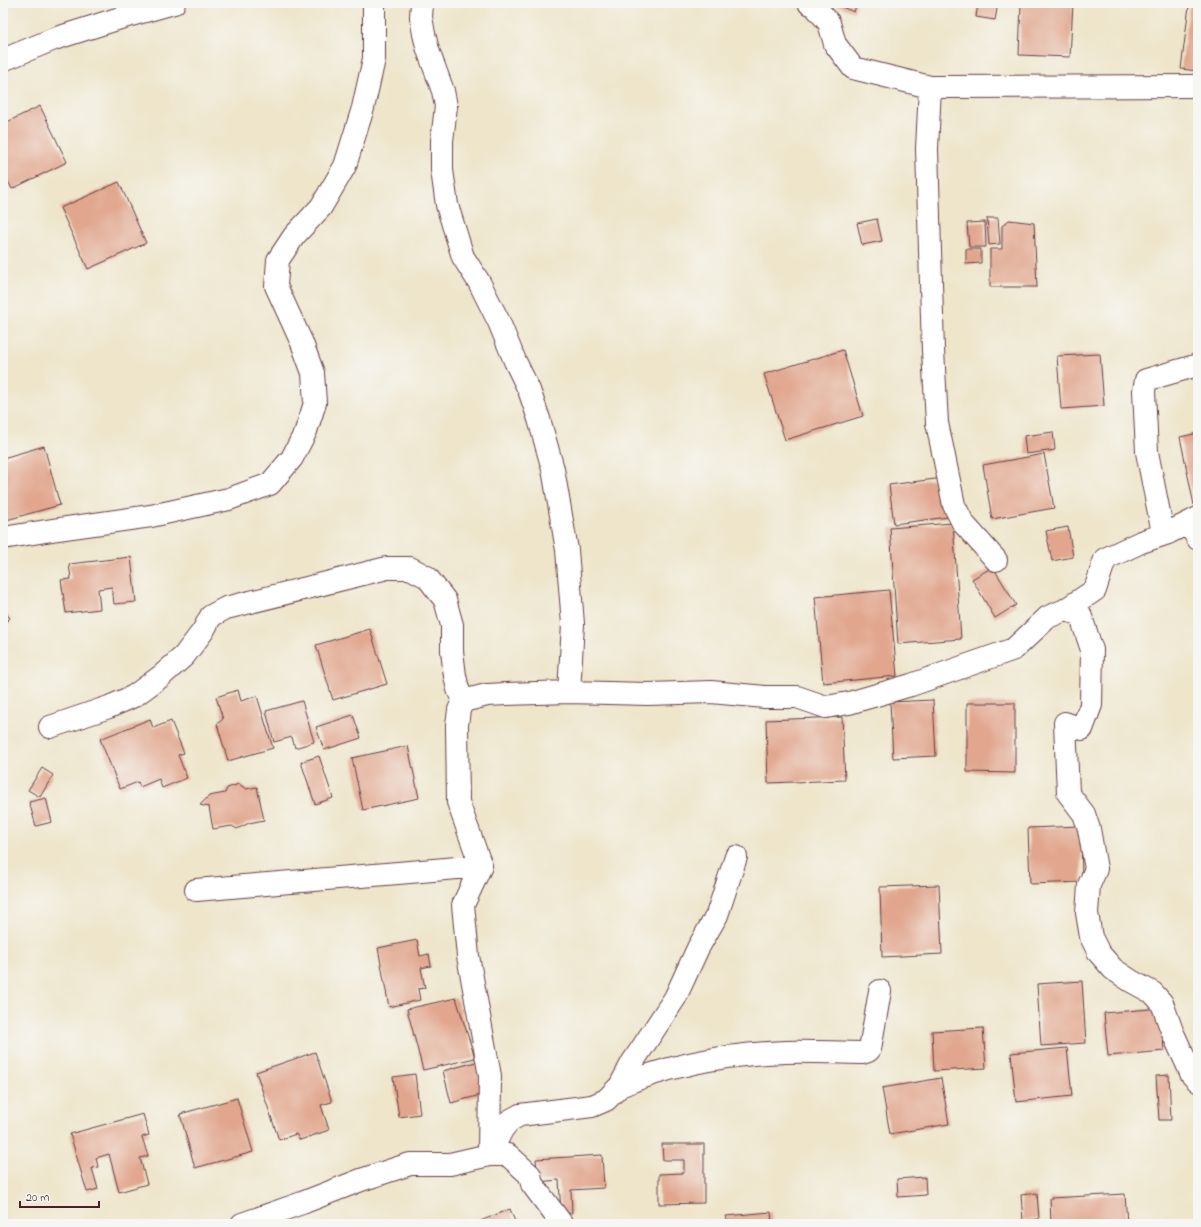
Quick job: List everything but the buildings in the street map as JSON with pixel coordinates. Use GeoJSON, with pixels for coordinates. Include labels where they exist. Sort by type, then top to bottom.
{"type":"FeatureCollection","features":[{"type":"Feature","properties":{"kind":"street"},"geometry":{"type":"LineString","coordinates":[[3,60],[54,39],[174,3]]}},
{"type":"Feature","properties":{"kind":"street"},"geometry":{"type":"LineString","coordinates":[[3,538],[151,516],[229,499],[270,484],[292,458],[306,431],[315,403],[313,373],[302,342],[276,286],[278,260],[294,236],[321,207],[345,166],[363,108],[374,59],[374,3]]}},
{"type":"Feature","properties":{"kind":"street"},"geometry":{"type":"LineString","coordinates":[[422,3],[420,16],[424,34],[428,50],[443,91],[446,106],[442,141],[442,163],[447,205],[463,257],[479,282],[499,322],[529,390],[553,469],[567,550],[573,624],[569,692]]}},
{"type":"Feature","properties":{"kind":"street"},"geometry":{"type":"LineString","coordinates":[[809,3],[814,6],[830,23],[835,44],[853,68],[930,87],[1198,86]]}},
{"type":"Feature","properties":{"kind":"street"},"geometry":{"type":"LineString","coordinates":[[930,87],[927,149],[933,350],[937,423],[954,505],[963,523],[996,560]]}},
{"type":"Feature","properties":{"kind":"street"},"geometry":{"type":"LineString","coordinates":[[1168,533],[1162,528],[1147,452],[1144,391],[1146,380],[1198,365]]}},
{"type":"Feature","properties":{"kind":"street"},"geometry":{"type":"LineString","coordinates":[[463,702],[488,695],[569,692],[648,694],[711,692],[765,697],[797,696],[826,707],[849,703],[953,671],[1014,649],[1048,617],[1066,610],[1095,590],[1105,559],[1141,542],[1168,533],[1195,527]]}},
{"type":"Feature","properties":{"kind":"street"},"geometry":{"type":"LineString","coordinates":[[50,727],[109,707],[134,696],[160,677],[184,656],[203,631],[211,616],[226,608],[387,568],[410,568],[427,577],[445,600],[452,625],[452,652],[455,676],[463,702],[457,725],[458,802],[481,866],[463,906],[468,956],[490,1076],[489,1155]]}},
{"type":"Feature","properties":{"kind":"street"},"geometry":{"type":"LineString","coordinates":[[1066,610],[1080,614],[1092,650],[1090,705],[1082,729],[1065,723],[1068,793],[1084,814],[1089,829],[1096,869],[1089,885],[1087,913],[1091,937],[1099,953],[1113,969],[1131,982],[1153,993],[1162,1003],[1172,1031],[1192,1075],[1198,1081]]}},
{"type":"Feature","properties":{"kind":"street"},"geometry":{"type":"LineString","coordinates":[[489,1155],[508,1121],[520,1115],[592,1106],[606,1100],[620,1086],[632,1063],[674,998],[698,948],[717,915],[736,857]]}},
{"type":"Feature","properties":{"kind":"street"},"geometry":{"type":"LineString","coordinates":[[196,890],[481,866]]}},
{"type":"Feature","properties":{"kind":"street"},"geometry":{"type":"LineString","coordinates":[[620,1086],[644,1076],[667,1069],[702,1061],[742,1055],[786,1052],[865,1053],[870,1049],[880,991]]}},
{"type":"Feature","properties":{"kind":"street"},"geometry":{"type":"LineString","coordinates":[[242,1224],[361,1180],[410,1164],[450,1164],[489,1155],[508,1155],[530,1175],[532,1184],[562,1224]]}}]}
